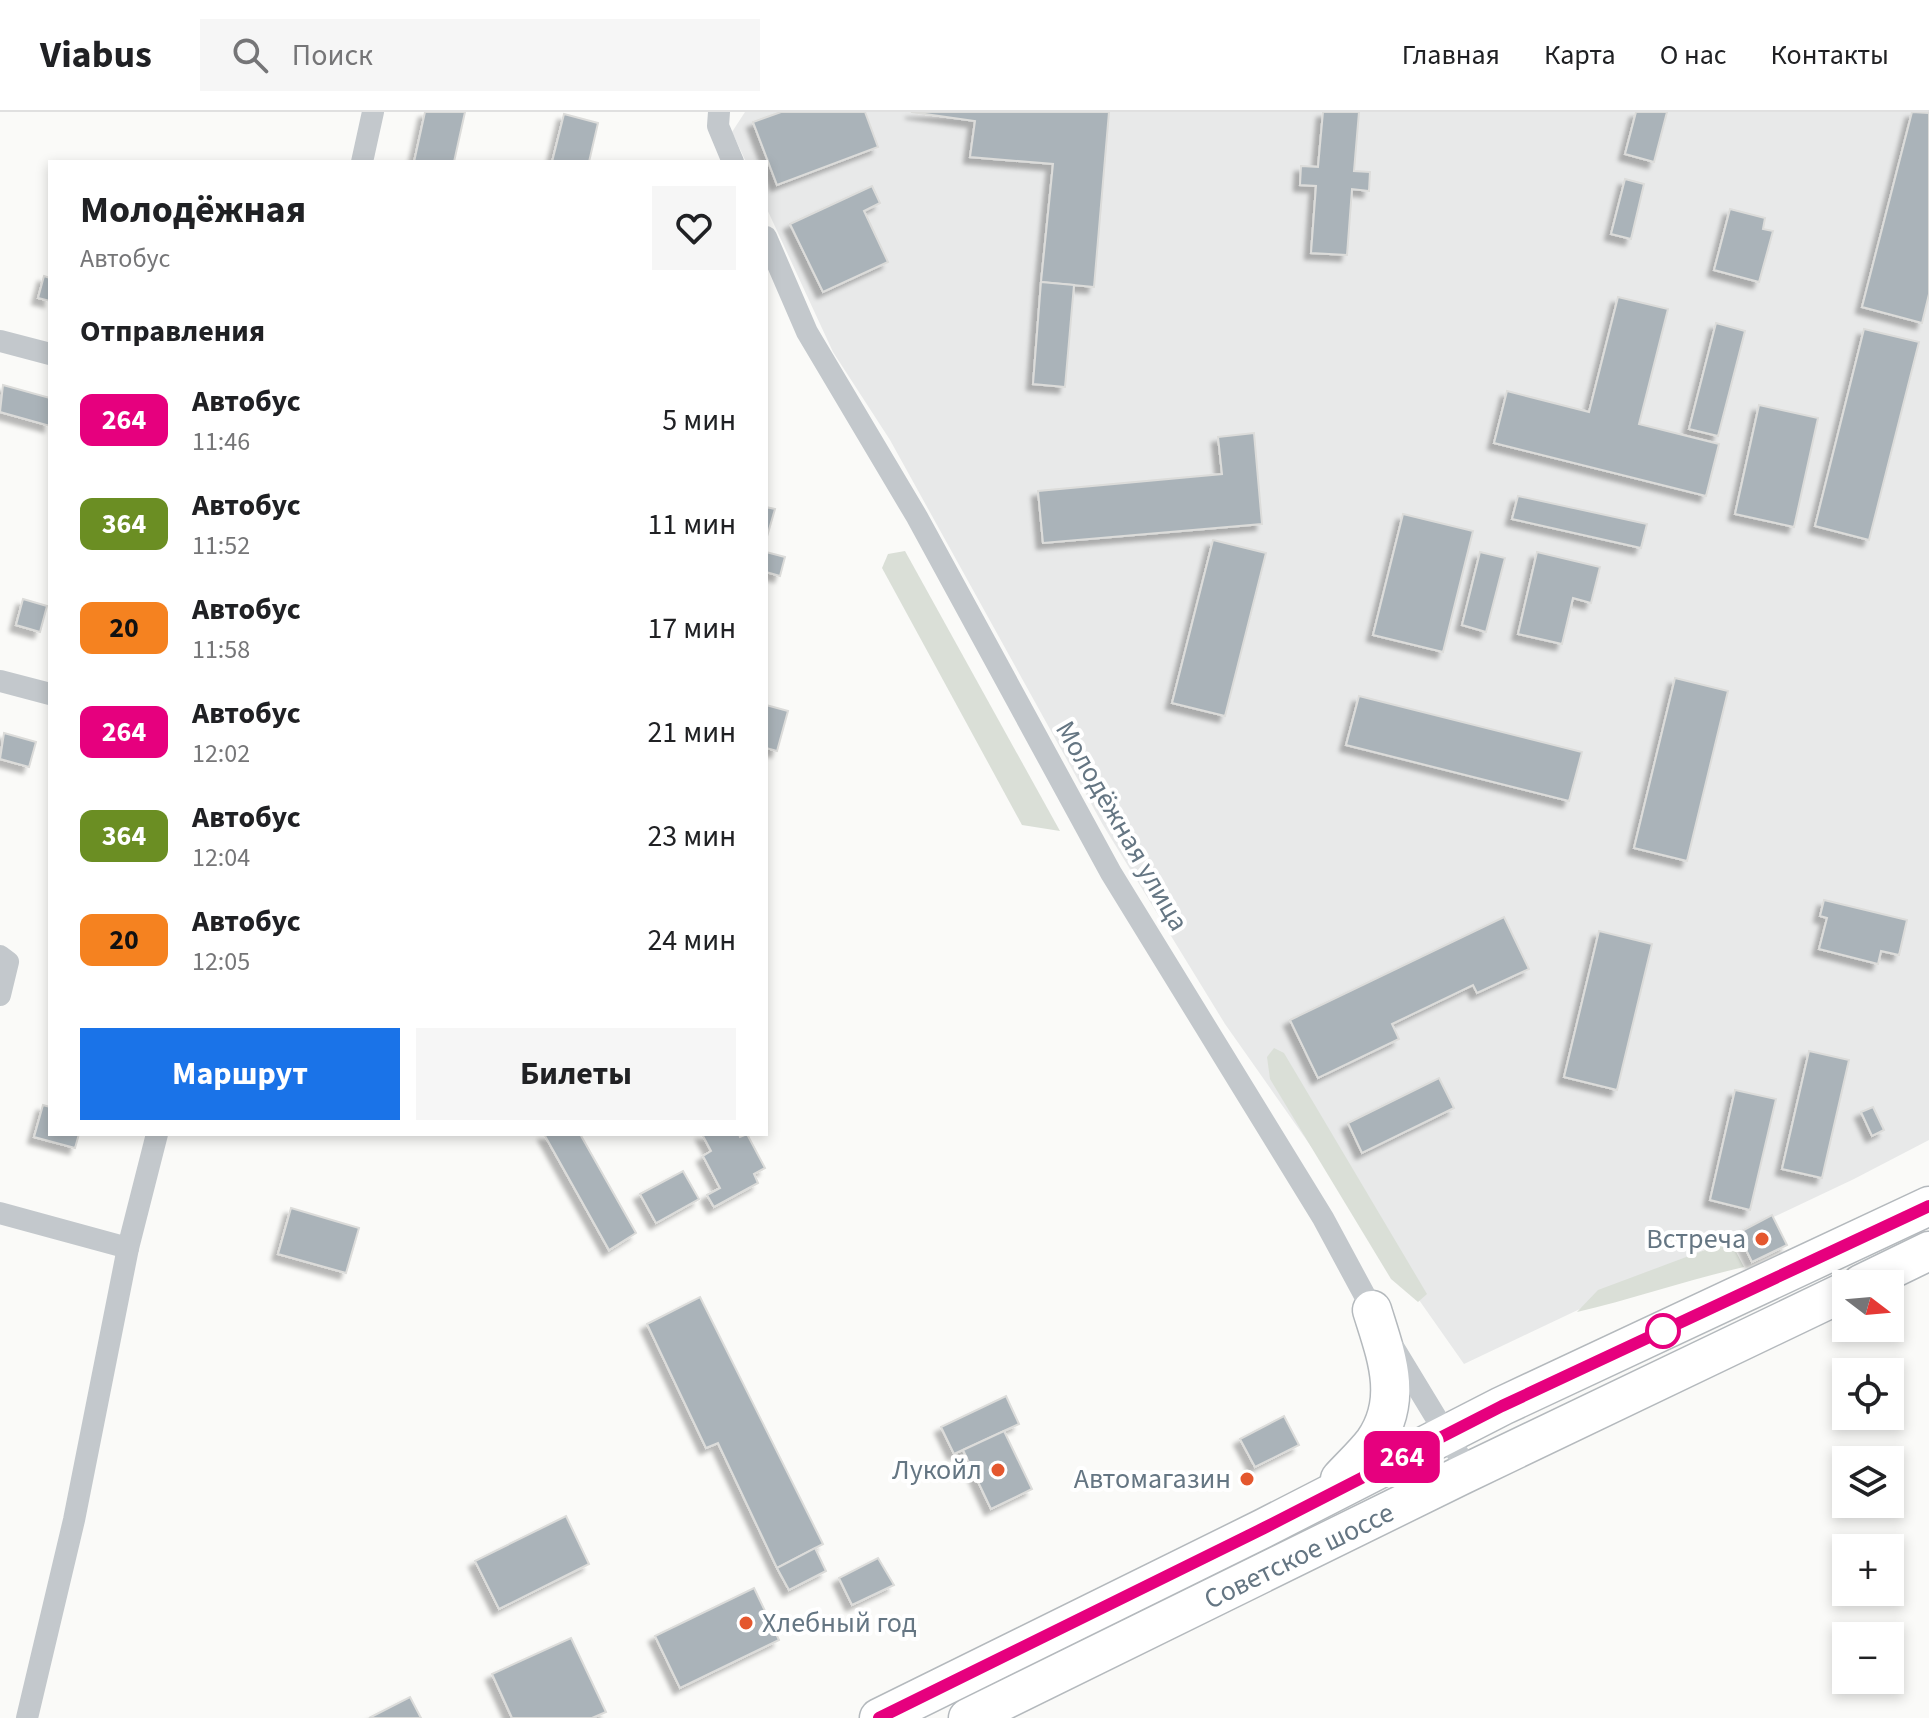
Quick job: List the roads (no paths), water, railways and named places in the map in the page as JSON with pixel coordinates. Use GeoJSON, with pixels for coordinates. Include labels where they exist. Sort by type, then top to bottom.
{"type":"FeatureCollection","features":[{"type":"Feature","properties":{"kind":"highway","name":"Советское шоссе"},"geometry":{"type":"LineString","coordinates":[[879,1718],[1446,1434],[1929,1206]]}},
{"type":"Feature","properties":{"kind":"highway"},"geometry":{"type":"LineString","coordinates":[[1890,1270],[1929,1251]]}},
{"type":"Feature","properties":{"kind":"highway","name":"Советское шоссе"},"geometry":{"type":"LineString","coordinates":[[968,1718],[1832,1298]]}},
{"type":"Feature","properties":{"kind":"highway"},"geometry":{"type":"LineString","coordinates":[[1323,1498],[1373,1443],[1386,1420],[1392,1394],[1390,1368],[1372,1310]]}},
{"type":"Feature","properties":{"kind":"street"},"geometry":{"type":"LineString","coordinates":[[362,160],[373,112]]}},
{"type":"Feature","properties":{"kind":"street"},"geometry":{"type":"LineString","coordinates":[[719,112],[718,126],[732,160]]}},
{"type":"Feature","properties":{"kind":"street","name":"Молодёжная улица"},"geometry":{"type":"LineString","coordinates":[[768,242],[807,332],[917,517],[1111,873],[1323,1218],[1372,1310],[1469,1472]]}},
{"type":"Feature","properties":{"kind":"street"},"geometry":{"type":"LineString","coordinates":[[0,341],[48,353]]}},
{"type":"Feature","properties":{"kind":"street"},"geometry":{"type":"LineString","coordinates":[[0,681],[48,693]]}},
{"type":"Feature","properties":{"kind":"street"},"geometry":{"type":"LineString","coordinates":[[0,956],[8,962],[0,995]]}},
{"type":"Feature","properties":{"kind":"street"},"geometry":{"type":"LineString","coordinates":[[27,1718],[74,1520],[128,1248],[156,1136]]}},
{"type":"Feature","properties":{"kind":"street"},"geometry":{"type":"LineString","coordinates":[[0,1213],[128,1248]]}},
{"type":"Feature","properties":{"kind":"place","name":"Встреча"},"geometry":{"type":"Point","coordinates":[1762,1239]}},
{"type":"Feature","properties":{"kind":"place","name":"Лукойл"},"geometry":{"type":"Point","coordinates":[998,1470]}},
{"type":"Feature","properties":{"kind":"place","name":"Автомагазин"},"geometry":{"type":"Point","coordinates":[1247,1479]}},
{"type":"Feature","properties":{"kind":"place","name":"Хлебный год"},"geometry":{"type":"Point","coordinates":[746,1623]}}]}
